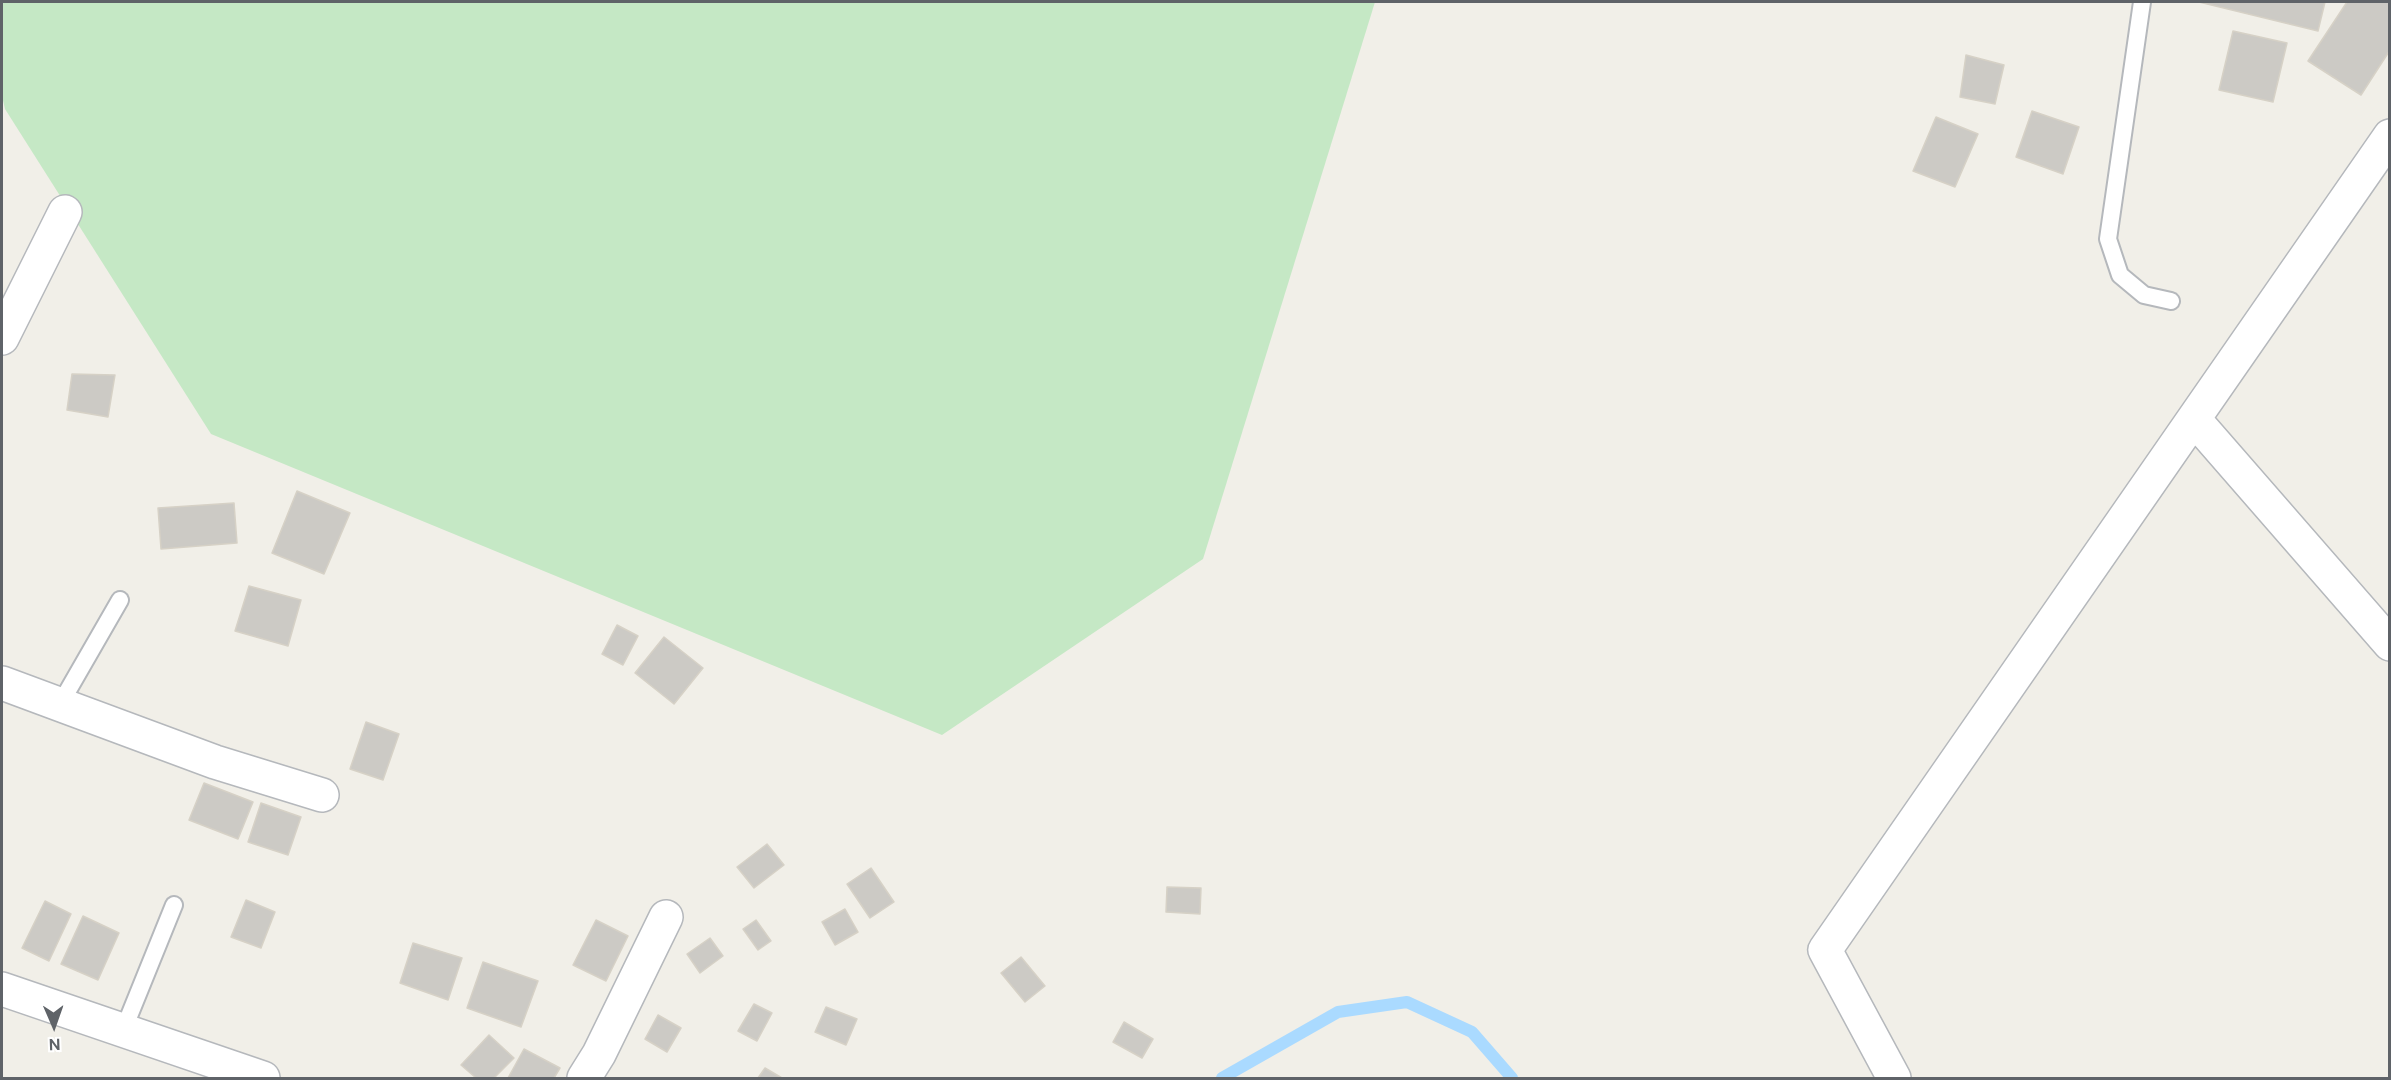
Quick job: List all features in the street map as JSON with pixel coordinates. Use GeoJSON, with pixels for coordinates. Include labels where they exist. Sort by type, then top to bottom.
{"type":"FeatureCollection","features":[{"type":"Feature","properties":{"kind":"street"},"geometry":{"type":"LineString","coordinates":[[1894,1078],[1825,950],[2390,136]]}},
{"type":"Feature","properties":{"kind":"street"},"geometry":{"type":"LineString","coordinates":[[2,338],[65,212]]}},
{"type":"Feature","properties":{"kind":"street"},"geometry":{"type":"LineString","coordinates":[[2194,418],[2390,644]]}},
{"type":"Feature","properties":{"kind":"street"},"geometry":{"type":"LineString","coordinates":[[2,683],[215,762],[322,795]]}},
{"type":"Feature","properties":{"kind":"street"},"geometry":{"type":"LineString","coordinates":[[584,1078],[599,1054],[666,918]]}},
{"type":"Feature","properties":{"kind":"street"},"geometry":{"type":"LineString","coordinates":[[2,989],[262,1078]]}},
{"type":"Feature","properties":{"kind":"lane"},"geometry":{"type":"LineString","coordinates":[[2142,2],[2108,239],[2120,275],[2144,295],[2171,301]]}},
{"type":"Feature","properties":{"kind":"lane"},"geometry":{"type":"LineString","coordinates":[[59,706],[120,600]]}},
{"type":"Feature","properties":{"kind":"lane"},"geometry":{"type":"LineString","coordinates":[[123,1031],[174,905]]}},
{"type":"Feature","properties":{"kind":"green space"},"geometry":{"type":"Polygon","coordinates":[[[2,2],[1375,2],[1203,559],[942,735],[211,434],[5,109],[2,96],[2,2]]]}},
{"type":"Feature","properties":{"kind":"building"},"geometry":{"type":"Polygon","coordinates":[[[2199,2],[2325,2],[2318,31],[2199,2]]]}},
{"type":"Feature","properties":{"kind":"building"},"geometry":{"type":"Polygon","coordinates":[[[2347,2],[2390,2],[2390,50],[2361,95],[2308,61],[2347,2]]]}},
{"type":"Feature","properties":{"kind":"building"},"geometry":{"type":"Polygon","coordinates":[[[2233,31],[2287,43],[2273,102],[2219,90],[2233,31]]]}},
{"type":"Feature","properties":{"kind":"building"},"geometry":{"type":"Polygon","coordinates":[[[1966,55],[2004,65],[1995,104],[1960,97],[1966,55]]]}},
{"type":"Feature","properties":{"kind":"building"},"geometry":{"type":"Polygon","coordinates":[[[2032,111],[2079,127],[2063,174],[2016,157],[2032,111]]]}},
{"type":"Feature","properties":{"kind":"building"},"geometry":{"type":"Polygon","coordinates":[[[1936,117],[1978,134],[1955,187],[1913,171],[1936,117]]]}},
{"type":"Feature","properties":{"kind":"building"},"geometry":{"type":"Polygon","coordinates":[[[72,374],[115,375],[108,417],[67,410],[72,374]]]}},
{"type":"Feature","properties":{"kind":"building"},"geometry":{"type":"Polygon","coordinates":[[[297,491],[350,513],[324,574],[272,553],[297,491]]]}},
{"type":"Feature","properties":{"kind":"building"},"geometry":{"type":"Polygon","coordinates":[[[234,503],[237,543],[161,549],[158,508],[234,503]]]}},
{"type":"Feature","properties":{"kind":"building"},"geometry":{"type":"Polygon","coordinates":[[[249,586],[301,600],[288,646],[235,631],[249,586]]]}},
{"type":"Feature","properties":{"kind":"building"},"geometry":{"type":"Polygon","coordinates":[[[617,625],[638,636],[623,665],[602,654],[617,625]]]}},
{"type":"Feature","properties":{"kind":"building"},"geometry":{"type":"Polygon","coordinates":[[[664,637],[703,668],[674,704],[635,673],[664,637]]]}},
{"type":"Feature","properties":{"kind":"building"},"geometry":{"type":"Polygon","coordinates":[[[366,722],[399,734],[383,780],[350,769],[366,722]]]}},
{"type":"Feature","properties":{"kind":"building"},"geometry":{"type":"Polygon","coordinates":[[[204,783],[253,802],[238,839],[189,820],[204,783]]]}},
{"type":"Feature","properties":{"kind":"building"},"geometry":{"type":"Polygon","coordinates":[[[261,803],[301,817],[288,855],[248,842],[261,803]]]}},
{"type":"Feature","properties":{"kind":"building"},"geometry":{"type":"Polygon","coordinates":[[[767,844],[784,865],[754,888],[737,867],[767,844]]]}},
{"type":"Feature","properties":{"kind":"building"},"geometry":{"type":"Polygon","coordinates":[[[871,868],[894,902],[870,918],[847,884],[871,868]]]}},
{"type":"Feature","properties":{"kind":"building"},"geometry":{"type":"Polygon","coordinates":[[[1167,887],[1201,888],[1200,914],[1166,912],[1167,887]]]}},
{"type":"Feature","properties":{"kind":"building"},"geometry":{"type":"Polygon","coordinates":[[[246,900],[275,912],[261,948],[231,937],[246,900]]]}},
{"type":"Feature","properties":{"kind":"building"},"geometry":{"type":"Polygon","coordinates":[[[45,901],[71,914],[49,961],[22,948],[45,901]]]}},
{"type":"Feature","properties":{"kind":"building"},"geometry":{"type":"Polygon","coordinates":[[[845,909],[858,932],[835,945],[822,922],[845,909]]]}},
{"type":"Feature","properties":{"kind":"building"},"geometry":{"type":"Polygon","coordinates":[[[83,916],[119,933],[98,980],[61,964],[83,916]]]}},
{"type":"Feature","properties":{"kind":"building"},"geometry":{"type":"Polygon","coordinates":[[[596,920],[628,936],[606,981],[573,965],[596,920]]]}},
{"type":"Feature","properties":{"kind":"building"},"geometry":{"type":"Polygon","coordinates":[[[756,920],[771,941],[758,950],[743,929],[756,920]]]}},
{"type":"Feature","properties":{"kind":"building"},"geometry":{"type":"Polygon","coordinates":[[[710,938],[723,956],[700,973],[687,954],[710,938]]]}},
{"type":"Feature","properties":{"kind":"building"},"geometry":{"type":"Polygon","coordinates":[[[413,943],[462,958],[448,1000],[400,983],[413,943]]]}},
{"type":"Feature","properties":{"kind":"building"},"geometry":{"type":"Polygon","coordinates":[[[1021,957],[1045,986],[1025,1002],[1001,973],[1021,957]]]}},
{"type":"Feature","properties":{"kind":"building"},"geometry":{"type":"Polygon","coordinates":[[[483,962],[538,981],[521,1027],[467,1008],[483,962]]]}},
{"type":"Feature","properties":{"kind":"building"},"geometry":{"type":"Polygon","coordinates":[[[754,1004],[772,1013],[757,1041],[738,1031],[754,1004]]]}},
{"type":"Feature","properties":{"kind":"building"},"geometry":{"type":"Polygon","coordinates":[[[826,1007],[857,1019],[846,1045],[815,1032],[826,1007]]]}},
{"type":"Feature","properties":{"kind":"building"},"geometry":{"type":"Polygon","coordinates":[[[658,1015],[681,1028],[667,1052],[645,1039],[658,1015]]]}},
{"type":"Feature","properties":{"kind":"building"},"geometry":{"type":"Polygon","coordinates":[[[1124,1022],[1153,1039],[1142,1058],[1113,1042],[1124,1022]]]}},
{"type":"Feature","properties":{"kind":"building"},"geometry":{"type":"Polygon","coordinates":[[[489,1035],[514,1058],[494,1078],[476,1078],[461,1065],[489,1035]]]}},
{"type":"Feature","properties":{"kind":"building"},"geometry":{"type":"Polygon","coordinates":[[[524,1049],[560,1068],[554,1078],[508,1078],[524,1049]]]}},
{"type":"Feature","properties":{"kind":"building"},"geometry":{"type":"Polygon","coordinates":[[[765,1068],[782,1078],[758,1078],[765,1068]]]}},
{"type":"Feature","properties":{"kind":"waterway"},"geometry":{"type":"LineString","coordinates":[[1222,1078],[1338,1012],[1407,1002],[1472,1032],[1512,1078]]}}]}
